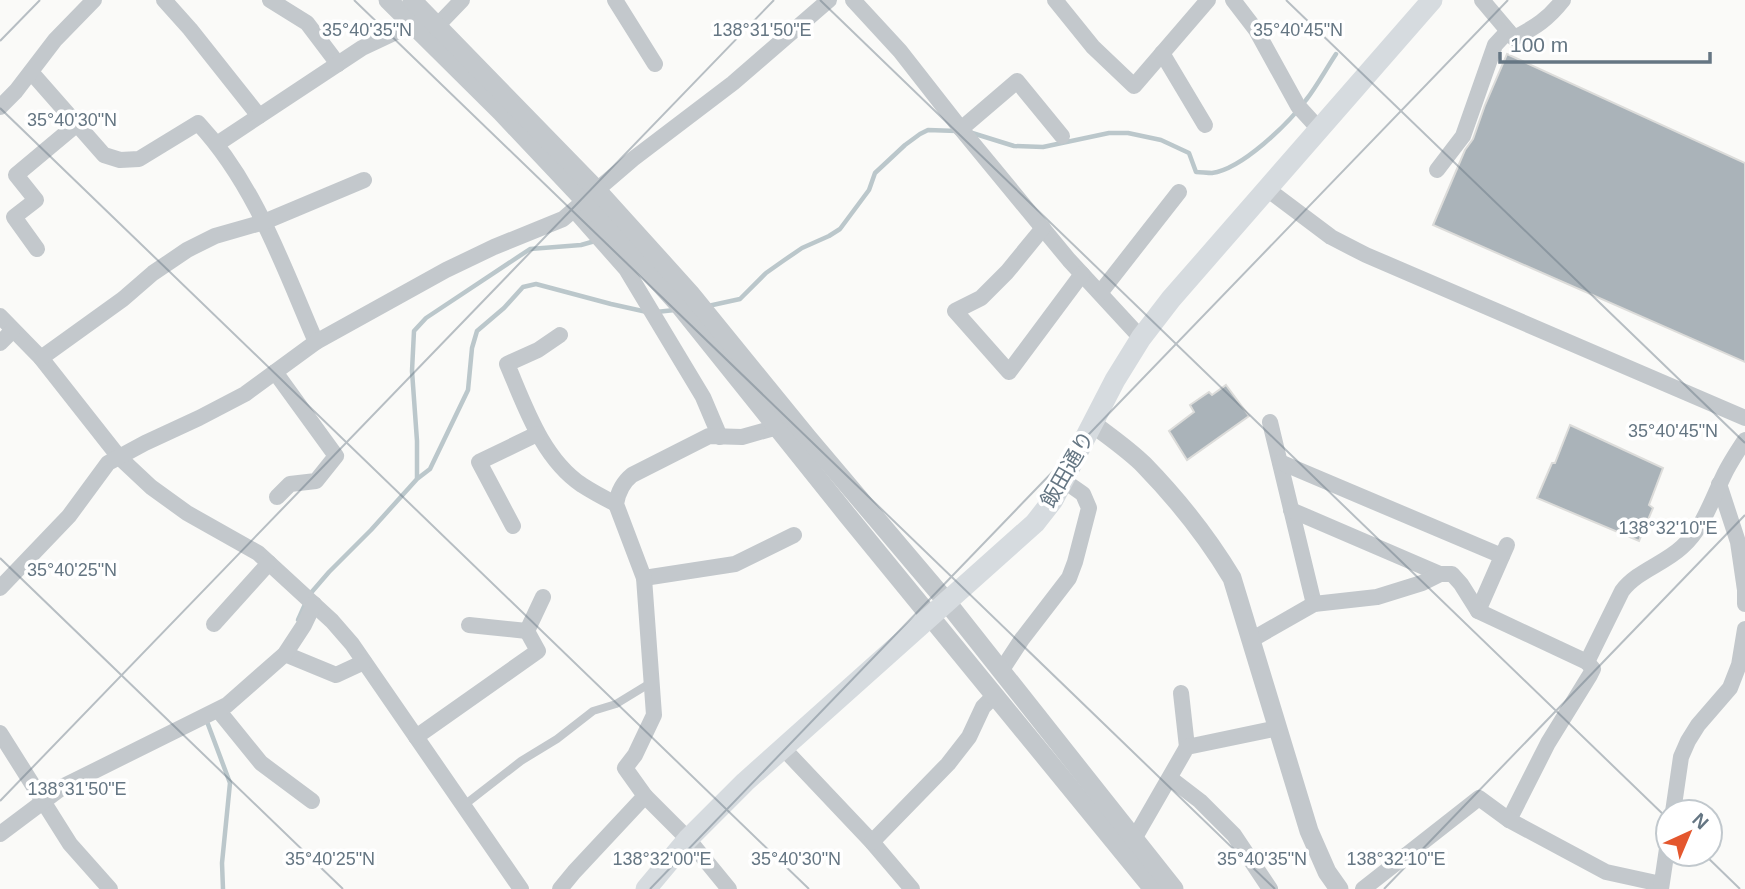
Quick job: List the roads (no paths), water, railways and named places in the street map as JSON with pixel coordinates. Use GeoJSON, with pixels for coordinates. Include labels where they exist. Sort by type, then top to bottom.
{"type":"FeatureCollection","features":[{"type":"Feature","properties":{"kind":"main road","name":"飯田通り"},"geometry":{"type":"LineString","coordinates":[[646,889],[688,839],[745,782],[1035,523],[1053,500],[1115,380],[1141,338],[1171,299],[1432,0]]}},
{"type":"Feature","properties":{"kind":"street"},"geometry":{"type":"LineString","coordinates":[[0,107],[16,91],[55,40],[94,0]]}},
{"type":"Feature","properties":{"kind":"street"},"geometry":{"type":"LineString","coordinates":[[164,0],[259,116]]}},
{"type":"Feature","properties":{"kind":"street"},"geometry":{"type":"LineString","coordinates":[[270,0],[307,23],[338,64]]}},
{"type":"Feature","properties":{"kind":"street"},"geometry":{"type":"LineString","coordinates":[[388,0],[585,200],[690,293],[946,601],[1174,889]]}},
{"type":"Feature","properties":{"kind":"street"},"geometry":{"type":"LineString","coordinates":[[412,0],[679,305],[1153,889]]}},
{"type":"Feature","properties":{"kind":"street"},"geometry":{"type":"LineString","coordinates":[[437,26],[461,0]]}},
{"type":"Feature","properties":{"kind":"street"},"geometry":{"type":"LineString","coordinates":[[0,588],[69,516],[108,463],[245,394],[316,342],[446,270],[563,219],[633,159],[733,83],[829,0]]}},
{"type":"Feature","properties":{"kind":"street"},"geometry":{"type":"LineString","coordinates":[[852,0],[900,51],[1042,228],[1141,338]]}},
{"type":"Feature","properties":{"kind":"street"},"geometry":{"type":"LineString","coordinates":[[1055,0],[1093,47],[1134,86],[1208,0]]}},
{"type":"Feature","properties":{"kind":"street"},"geometry":{"type":"LineString","coordinates":[[1233,0],[1256,30],[1298,106],[1319,129]]}},
{"type":"Feature","properties":{"kind":"street"},"geometry":{"type":"LineString","coordinates":[[1482,0],[1514,38],[1536,27],[1551,15],[1563,0]]}},
{"type":"Feature","properties":{"kind":"street"},"geometry":{"type":"LineString","coordinates":[[622,3],[654,64]]}},
{"type":"Feature","properties":{"kind":"street"},"geometry":{"type":"LineString","coordinates":[[217,144],[362,48],[413,24]]}},
{"type":"Feature","properties":{"kind":"street"},"geometry":{"type":"LineString","coordinates":[[1437,170],[1463,136],[1495,45],[1508,31]]}},
{"type":"Feature","properties":{"kind":"street"},"geometry":{"type":"LineString","coordinates":[[1162,53],[1205,125]]}},
{"type":"Feature","properties":{"kind":"street"},"geometry":{"type":"LineString","coordinates":[[31,72],[104,155],[120,160],[139,159],[198,123],[217,144],[264,222],[316,342]]}},
{"type":"Feature","properties":{"kind":"street"},"geometry":{"type":"LineString","coordinates":[[961,130],[1017,81],[1062,136]]}},
{"type":"Feature","properties":{"kind":"street"},"geometry":{"type":"LineString","coordinates":[[37,249],[14,217],[36,200],[16,175],[77,124]]}},
{"type":"Feature","properties":{"kind":"street"},"geometry":{"type":"LineString","coordinates":[[41,358],[187,250],[215,236],[264,222],[364,180]]}},
{"type":"Feature","properties":{"kind":"street"},"geometry":{"type":"LineString","coordinates":[[1267,188],[1331,237],[1366,255],[1745,418]]}},
{"type":"Feature","properties":{"kind":"street"},"geometry":{"type":"LineString","coordinates":[[1100,293],[1180,192]]}},
{"type":"Feature","properties":{"kind":"street"},"geometry":{"type":"LineString","coordinates":[[585,200],[703,397],[720,437]]}},
{"type":"Feature","properties":{"kind":"street"},"geometry":{"type":"LineString","coordinates":[[1042,228],[1007,272],[981,298],[955,311],[1009,372],[1082,274]]}},
{"type":"Feature","properties":{"kind":"street"},"geometry":{"type":"LineString","coordinates":[[0,316],[41,358],[120,457],[151,486],[187,513],[258,553],[332,621],[352,644],[521,889]]}},
{"type":"Feature","properties":{"kind":"street"},"geometry":{"type":"LineString","coordinates":[[0,343],[13,330]]}},
{"type":"Feature","properties":{"kind":"street"},"geometry":{"type":"LineString","coordinates":[[560,335],[538,350],[507,364],[537,434],[561,466],[580,484],[616,504]]}},
{"type":"Feature","properties":{"kind":"street"},"geometry":{"type":"LineString","coordinates":[[275,372],[336,457],[316,481],[290,484],[277,497]]}},
{"type":"Feature","properties":{"kind":"street"},"geometry":{"type":"LineString","coordinates":[[1270,422],[1314,604]]}},
{"type":"Feature","properties":{"kind":"street"},"geometry":{"type":"LineString","coordinates":[[1093,424],[1144,465],[1193,522],[1232,579],[1309,831],[1327,872],[1339,889]]}},
{"type":"Feature","properties":{"kind":"street"},"geometry":{"type":"LineString","coordinates":[[729,889],[688,839],[645,796],[625,768],[635,755],[654,715],[644,578],[616,504],[624,481],[632,475],[709,436],[742,437],[776,426]]}},
{"type":"Feature","properties":{"kind":"street"},"geometry":{"type":"LineString","coordinates":[[513,526],[479,462],[537,434]]}},
{"type":"Feature","properties":{"kind":"street"},"geometry":{"type":"LineString","coordinates":[[1587,662],[1629,581],[1681,548],[1695,533],[1706,516],[1724,474],[1745,440]]}},
{"type":"Feature","properties":{"kind":"street"},"geometry":{"type":"LineString","coordinates":[[1280,462],[1505,551],[1478,611]]}},
{"type":"Feature","properties":{"kind":"street"},"geometry":{"type":"LineString","coordinates":[[1001,671],[1069,578],[1076,562],[1089,508],[1083,494],[1063,480]]}},
{"type":"Feature","properties":{"kind":"street"},"geometry":{"type":"LineString","coordinates":[[1719,484],[1738,542],[1745,604]]}},
{"type":"Feature","properties":{"kind":"street"},"geometry":{"type":"LineString","coordinates":[[1291,510],[1440,574],[1452,574],[1478,611],[1587,662],[1593,670],[1548,743],[1509,820]]}},
{"type":"Feature","properties":{"kind":"street"},"geometry":{"type":"LineString","coordinates":[[644,578],[735,564],[794,536]]}},
{"type":"Feature","properties":{"kind":"street"},"geometry":{"type":"LineString","coordinates":[[214,624],[269,563]]}},
{"type":"Feature","properties":{"kind":"street"},"geometry":{"type":"LineString","coordinates":[[1251,640],[1314,604],[1377,597],[1422,583],[1440,574]]}},
{"type":"Feature","properties":{"kind":"street"},"geometry":{"type":"LineString","coordinates":[[527,631],[543,597]]}},
{"type":"Feature","properties":{"kind":"street"},"geometry":{"type":"LineString","coordinates":[[0,834],[64,786],[227,705],[285,654],[314,604]]}},
{"type":"Feature","properties":{"kind":"street"},"geometry":{"type":"LineString","coordinates":[[469,625],[527,631]]}},
{"type":"Feature","properties":{"kind":"street"},"geometry":{"type":"LineString","coordinates":[[1675,798],[1681,757],[1688,741],[1742,671],[1745,629]]}},
{"type":"Feature","properties":{"kind":"street"},"geometry":{"type":"LineString","coordinates":[[416,737],[538,651],[527,631]]}},
{"type":"Feature","properties":{"kind":"street"},"geometry":{"type":"LineString","coordinates":[[285,654],[336,675],[364,662]]}},
{"type":"Feature","properties":{"kind":"street"},"geometry":{"type":"LineString","coordinates":[[1134,839],[1187,747],[1181,693]]}},
{"type":"Feature","properties":{"kind":"street"},"geometry":{"type":"LineString","coordinates":[[872,842],[948,764],[969,737],[983,707],[995,695]]}},
{"type":"Feature","properties":{"kind":"street"},"geometry":{"type":"LineString","coordinates":[[218,710],[261,763],[312,801]]}},
{"type":"Feature","properties":{"kind":"street"},"geometry":{"type":"LineString","coordinates":[[1187,747],[1278,729]]}},
{"type":"Feature","properties":{"kind":"street"},"geometry":{"type":"LineString","coordinates":[[0,733],[70,845],[110,889]]}},
{"type":"Feature","properties":{"kind":"street"},"geometry":{"type":"LineString","coordinates":[[783,748],[872,842],[910,888]]}},
{"type":"Feature","properties":{"kind":"street"},"geometry":{"type":"LineString","coordinates":[[1170,778],[1200,801],[1234,835],[1270,889]]}},
{"type":"Feature","properties":{"kind":"street"},"geometry":{"type":"LineString","coordinates":[[560,889],[645,796]]}},
{"type":"Feature","properties":{"kind":"street"},"geometry":{"type":"LineString","coordinates":[[1363,889],[1479,798],[1509,820],[1606,872],[1661,886],[1664,868]]}},
{"type":"Feature","properties":{"kind":"lane"},"geometry":{"type":"LineString","coordinates":[[463,806],[521,761],[557,739],[593,711],[616,704],[652,682]]}},
{"type":"Feature","properties":{"kind":"waterway"},"geometry":{"type":"LineString","coordinates":[[969,132],[1014,146],[1043,147],[1109,133],[1128,133],[1161,140],[1189,153],[1196,172],[1212,173],[1237,163],[1276,133],[1306,100],[1336,54]]}},
{"type":"Feature","properties":{"kind":"waterway"},"geometry":{"type":"LineString","coordinates":[[708,306],[740,299],[766,273],[783,261],[840,229],[869,190],[875,173],[920,134],[928,130],[957,131]]}},
{"type":"Feature","properties":{"kind":"waterway"},"geometry":{"type":"LineString","coordinates":[[417,478],[412,371],[414,331],[426,318],[530,249],[581,245],[595,241]]}},
{"type":"Feature","properties":{"kind":"waterway"},"geometry":{"type":"LineString","coordinates":[[310,594],[417,479],[430,469],[468,390],[472,348],[477,331],[523,287],[536,284],[647,312]]}},
{"type":"Feature","properties":{"kind":"waterway"},"geometry":{"type":"LineString","coordinates":[[656,312],[675,310]]}},
{"type":"Feature","properties":{"kind":"waterway"},"geometry":{"type":"LineString","coordinates":[[298,620],[306,602]]}},
{"type":"Feature","properties":{"kind":"waterway"},"geometry":{"type":"LineString","coordinates":[[206,719],[230,783],[222,863],[223,889]]}}]}
